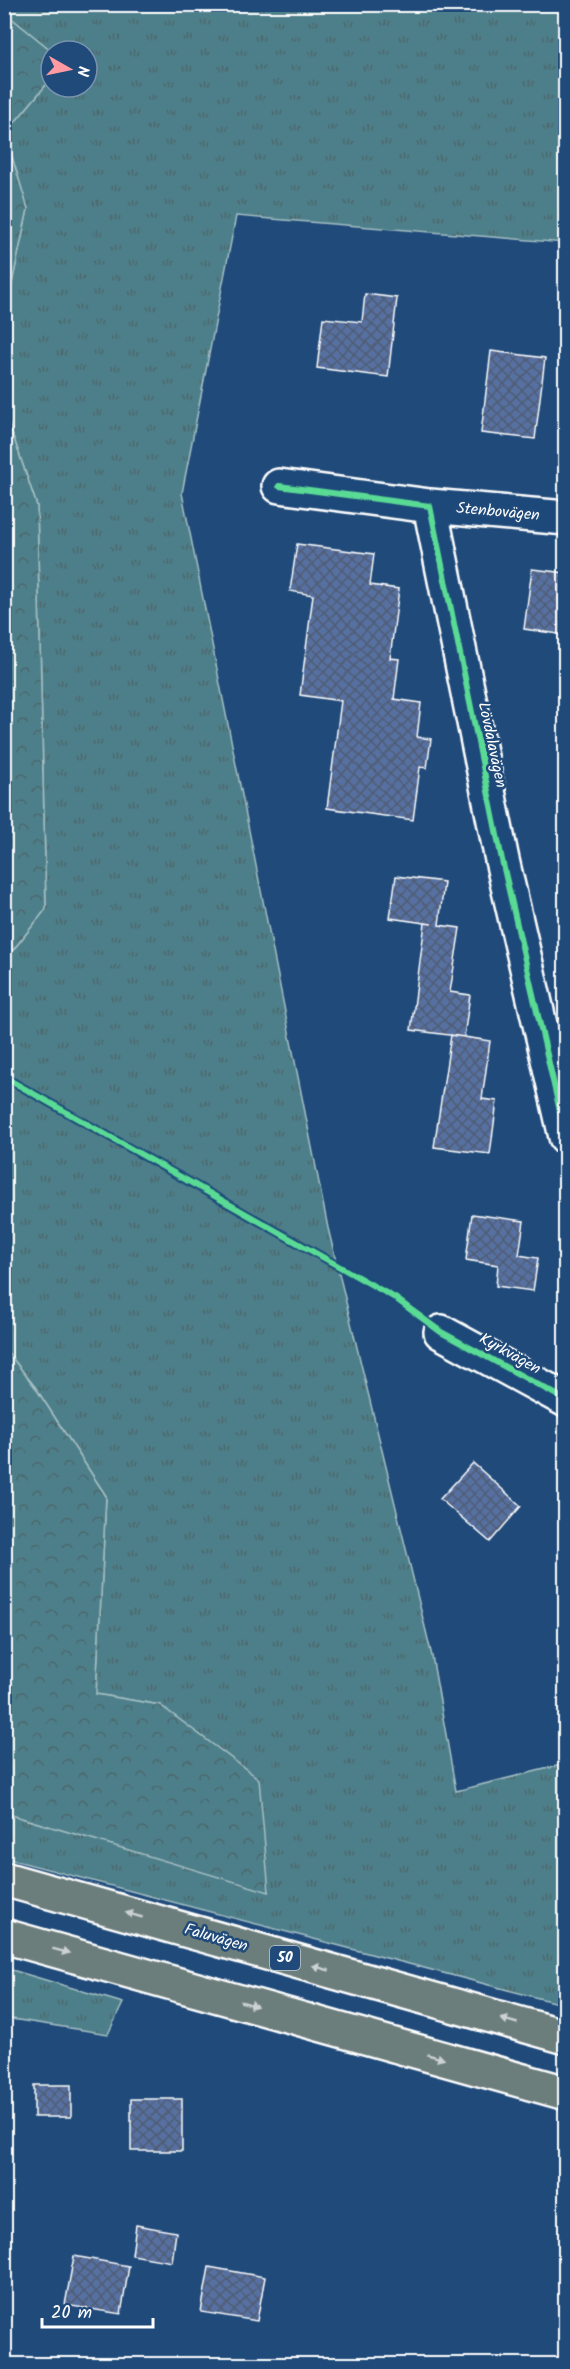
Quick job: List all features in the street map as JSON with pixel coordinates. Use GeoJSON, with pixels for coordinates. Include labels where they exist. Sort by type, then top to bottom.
{"type":"FeatureCollection","features":[{"type":"Feature","properties":{"kind":"highway","name":"Faluvägen"},"geometry":{"type":"LineString","coordinates":[[4,1879],[566,2037]]}},
{"type":"Feature","properties":{"kind":"highway"},"geometry":{"type":"LineString","coordinates":[[4,1936],[566,2093]]}},
{"type":"Feature","properties":{"kind":"street"},"geometry":{"type":"LineString","coordinates":[[279,486],[430,506]]}},
{"type":"Feature","properties":{"kind":"street","name":"Stenbovägen"},"geometry":{"type":"LineString","coordinates":[[430,506],[566,518]]}},
{"type":"Feature","properties":{"kind":"street","name":"Lövdalavägen"},"geometry":{"type":"LineString","coordinates":[[430,506],[502,860],[566,1137]]}},
{"type":"Feature","properties":{"kind":"street","name":"Kyrkvägen"},"geometry":{"type":"LineString","coordinates":[[441,1332],[566,1400]]}},
{"type":"Feature","properties":{"kind":"green space"},"geometry":{"type":"Polygon","coordinates":[[[5,5],[565,5],[565,243],[236,216],[182,493],[328,1228],[432,1656],[456,1791],[565,1764],[565,2005],[5,1858],[4,1813],[269,1891],[160,1705],[96,1694],[106,1496],[35,1387],[5,1349],[5,960],[46,909],[37,506],[4,410],[9,297],[28,209],[5,134],[39,93],[39,99],[99,99],[99,39],[39,40],[5,13],[5,5]]]}},
{"type":"Feature","properties":{"kind":"green space"},"geometry":{"type":"Polygon","coordinates":[[[5,13],[39,40],[39,93],[5,134],[5,13]]]}},
{"type":"Feature","properties":{"kind":"green space"},"geometry":{"type":"Polygon","coordinates":[[[5,134],[28,209],[9,297],[5,357],[5,134]]]}},
{"type":"Feature","properties":{"kind":"green space"},"geometry":{"type":"Polygon","coordinates":[[[4,410],[37,506],[46,909],[5,960],[4,410]]]}},
{"type":"Feature","properties":{"kind":"green space"},"geometry":{"type":"Polygon","coordinates":[[[5,1349],[35,1387],[106,1496],[96,1694],[160,1705],[259,1779],[269,1892],[5,1813],[5,1349]]]}},
{"type":"Feature","properties":{"kind":"green space"},"geometry":{"type":"Polygon","coordinates":[[[5,1968],[123,2003],[108,2034],[5,2018],[5,1968]]]}},
{"type":"Feature","properties":{"kind":"building"},"geometry":{"type":"Polygon","coordinates":[[[365,294],[397,298],[388,377],[317,368],[323,318],[362,322],[365,294]]]}},
{"type":"Feature","properties":{"kind":"building"},"geometry":{"type":"Polygon","coordinates":[[[491,351],[545,358],[535,439],[481,433],[491,351]]]}},
{"type":"Feature","properties":{"kind":"building"},"geometry":{"type":"Polygon","coordinates":[[[297,544],[374,554],[370,585],[399,589],[390,658],[399,659],[394,699],[421,703],[417,737],[431,739],[427,768],[420,767],[413,820],[327,808],[341,701],[300,695],[313,595],[290,591],[297,544]]]}},
{"type":"Feature","properties":{"kind":"building"},"geometry":{"type":"Polygon","coordinates":[[[532,569],[566,573],[566,635],[524,629],[532,569]]]}},
{"type":"Feature","properties":{"kind":"building"},"geometry":{"type":"Polygon","coordinates":[[[396,876],[444,882],[439,925],[460,928],[450,992],[470,995],[464,1037],[411,1030],[425,923],[390,918],[396,876]]]}},
{"type":"Feature","properties":{"kind":"building"},"geometry":{"type":"Polygon","coordinates":[[[451,1035],[490,1041],[482,1099],[497,1101],[490,1154],[434,1147],[451,1035]]]}},
{"type":"Feature","properties":{"kind":"building"},"geometry":{"type":"Polygon","coordinates":[[[472,1214],[524,1221],[519,1255],[538,1258],[533,1291],[496,1286],[498,1265],[466,1260],[472,1214]]]}},
{"type":"Feature","properties":{"kind":"building"},"geometry":{"type":"Polygon","coordinates":[[[473,1463],[521,1506],[490,1542],[440,1499],[473,1463]]]}},
{"type":"Feature","properties":{"kind":"building"},"geometry":{"type":"Polygon","coordinates":[[[34,2085],[71,2085],[71,2117],[34,2117],[34,2085]]]}},
{"type":"Feature","properties":{"kind":"building"},"geometry":{"type":"Polygon","coordinates":[[[131,2099],[182,2099],[182,2151],[131,2151],[131,2099]]]}},
{"type":"Feature","properties":{"kind":"building"},"geometry":{"type":"Polygon","coordinates":[[[136,2225],[176,2232],[172,2262],[132,2255],[136,2225]]]}},
{"type":"Feature","properties":{"kind":"building"},"geometry":{"type":"Polygon","coordinates":[[[74,2256],[129,2266],[121,2314],[65,2305],[74,2256]]]}},
{"type":"Feature","properties":{"kind":"building"},"geometry":{"type":"Polygon","coordinates":[[[209,2267],[265,2277],[257,2321],[201,2312],[209,2267]]]}},
{"type":"Feature","properties":{"kind":"cycle path"},"geometry":{"type":"LineString","coordinates":[[279,486],[430,506],[502,860],[566,1137]]}},
{"type":"Feature","properties":{"kind":"cycle path"},"geometry":{"type":"LineString","coordinates":[[4,1077],[395,1298],[441,1332],[566,1400]]}}]}
